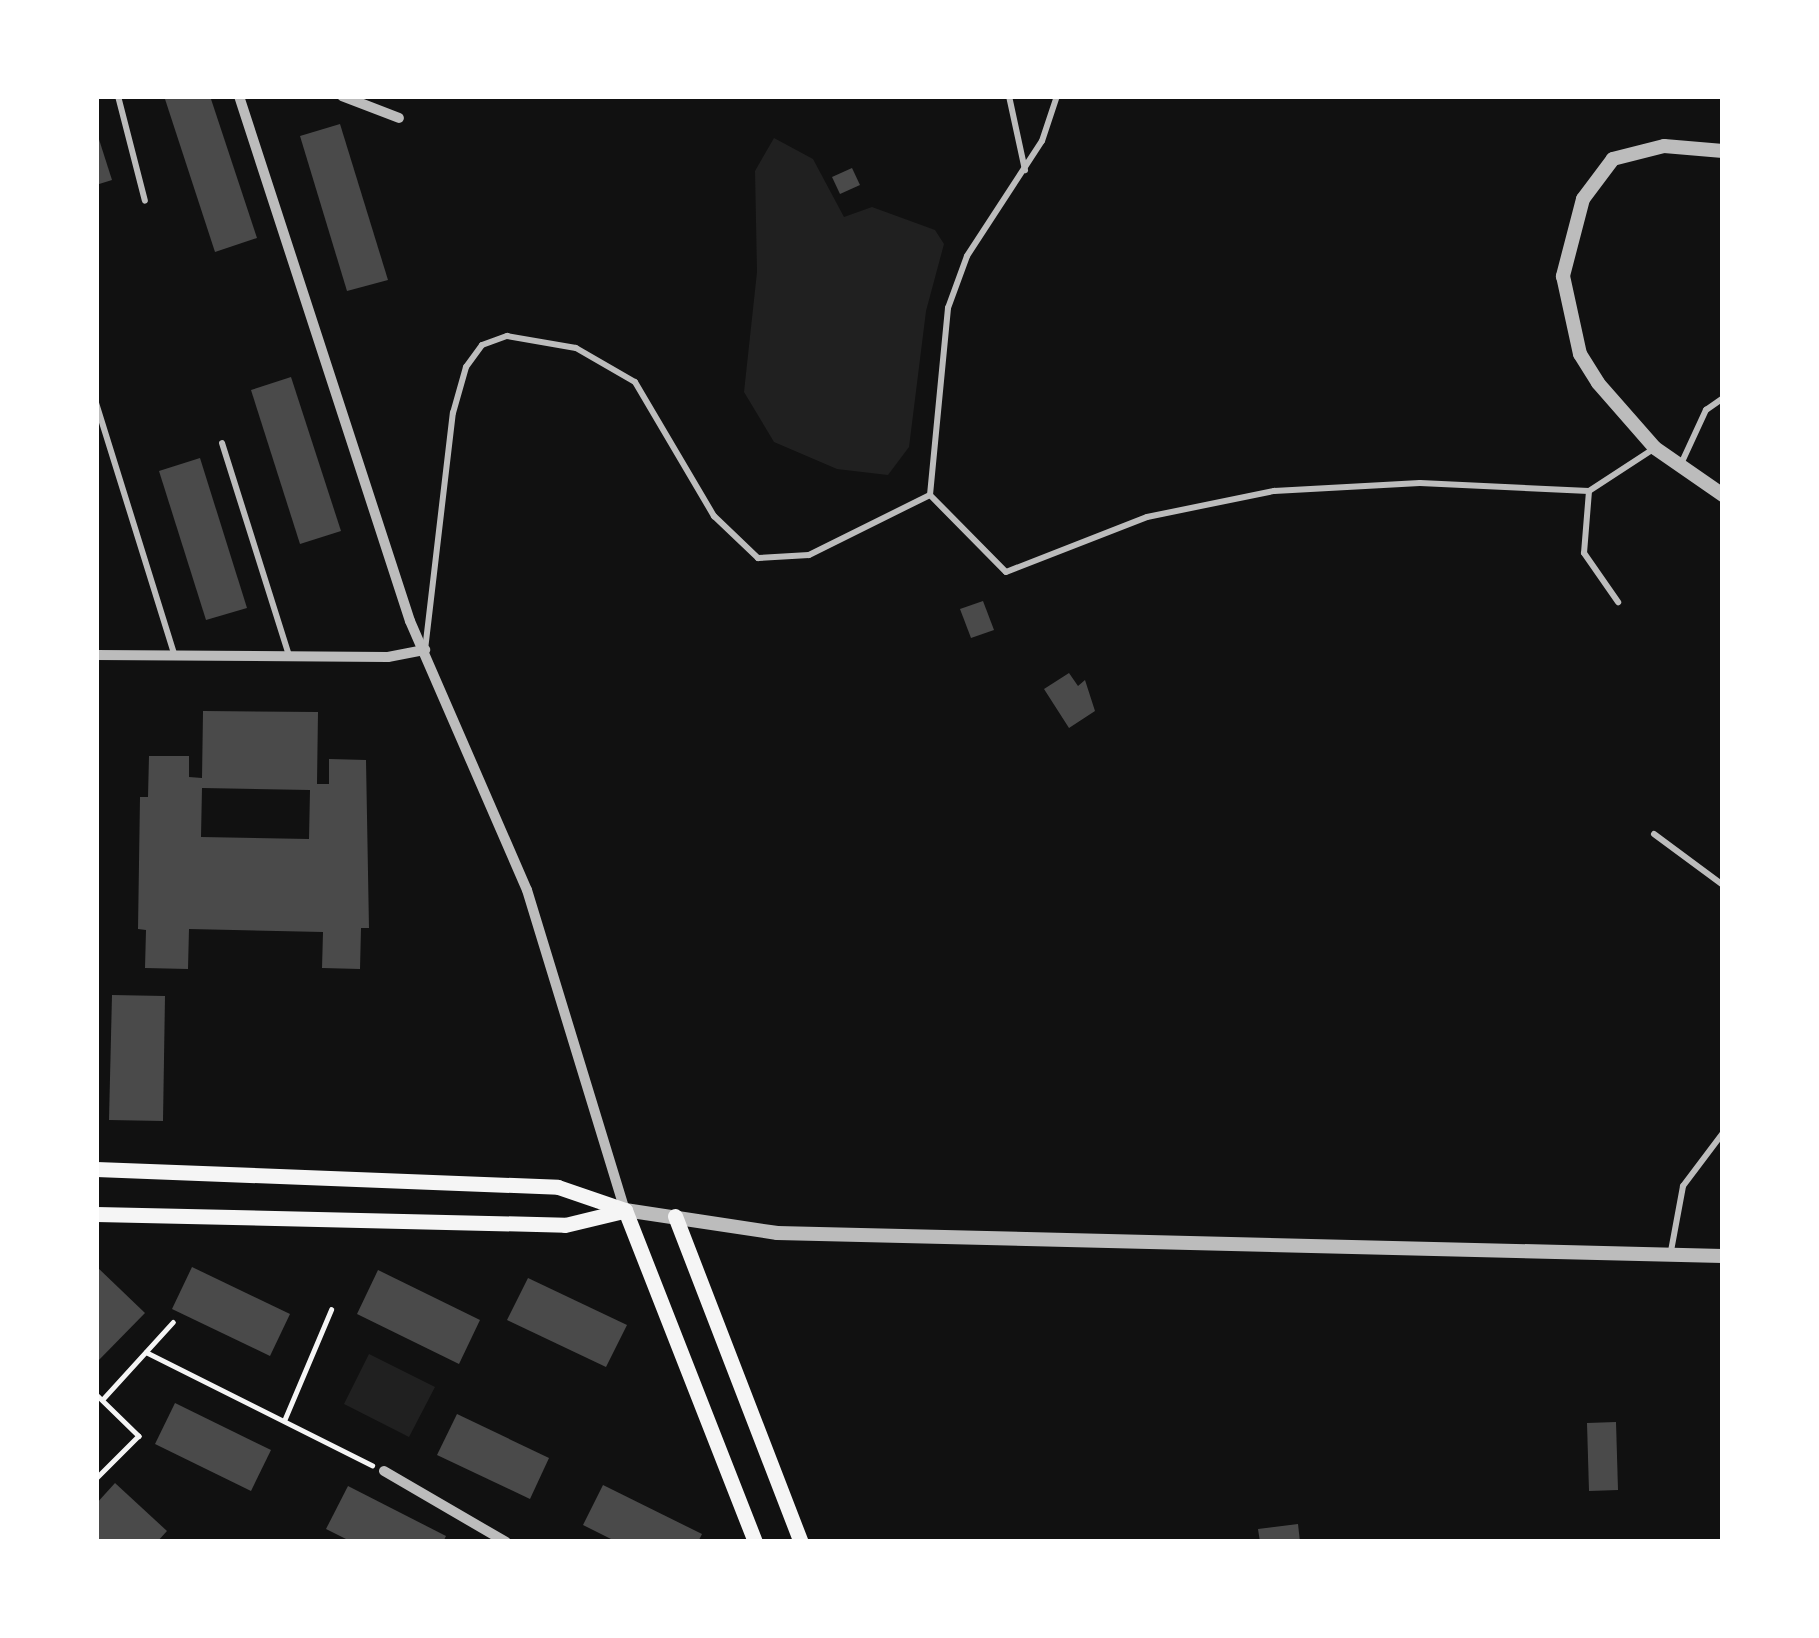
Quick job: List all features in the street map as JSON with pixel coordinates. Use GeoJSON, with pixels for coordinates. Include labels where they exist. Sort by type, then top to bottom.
{"type":"FeatureCollection","features":[{"type":"Feature","properties":{"kind":"main road"},"geometry":{"type":"LineString","coordinates":[[96,1169],[558,1187],[626,1210]]}},
{"type":"Feature","properties":{"kind":"main road"},"geometry":{"type":"LineString","coordinates":[[96,1214],[565,1225],[626,1210]]}},
{"type":"Feature","properties":{"kind":"main road"},"geometry":{"type":"LineString","coordinates":[[626,1210],[755,1542]]}},
{"type":"Feature","properties":{"kind":"main road"},"geometry":{"type":"LineString","coordinates":[[675,1216],[801,1542]]}},
{"type":"Feature","properties":{"kind":"street"},"geometry":{"type":"LineString","coordinates":[[239,96],[352,453],[425,650],[527,890],[626,1210],[777,1232],[1671,1251],[1723,1256]]}},
{"type":"Feature","properties":{"kind":"street"},"geometry":{"type":"LineString","coordinates":[[341,96],[399,118]]}},
{"type":"Feature","properties":{"kind":"street"},"geometry":{"type":"LineString","coordinates":[[1723,151],[1664,146],[1613,159],[1583,199],[1566,245],[1568,315],[1580,354],[1655,448],[1723,495]]}},
{"type":"Feature","properties":{"kind":"street"},"geometry":{"type":"LineString","coordinates":[[96,655],[289,656],[425,650]]}},
{"type":"Feature","properties":{"kind":"street"},"geometry":{"type":"LineString","coordinates":[[384,1471],[506,1542]]}},
{"type":"Feature","properties":{"kind":"lane"},"geometry":{"type":"LineString","coordinates":[[118,96],[146,201]]}},
{"type":"Feature","properties":{"kind":"lane"},"geometry":{"type":"LineString","coordinates":[[1009,96],[1025,170]]}},
{"type":"Feature","properties":{"kind":"lane"},"geometry":{"type":"LineString","coordinates":[[1057,96],[1025,170],[967,256],[947,308],[930,495],[1006,572],[1147,517],[1274,491],[1420,483],[1588,491],[1655,448]]}},
{"type":"Feature","properties":{"kind":"lane"},"geometry":{"type":"LineString","coordinates":[[425,650],[452,413],[466,367],[482,345],[507,336],[576,348],[635,382],[714,516],[758,558],[809,555],[930,495]]}},
{"type":"Feature","properties":{"kind":"lane"},"geometry":{"type":"LineString","coordinates":[[1681,464],[1706,410],[1723,398]]}},
{"type":"Feature","properties":{"kind":"lane"},"geometry":{"type":"LineString","coordinates":[[96,403],[174,654]]}},
{"type":"Feature","properties":{"kind":"lane"},"geometry":{"type":"LineString","coordinates":[[222,443],[289,656]]}},
{"type":"Feature","properties":{"kind":"lane"},"geometry":{"type":"LineString","coordinates":[[1588,491],[1584,553],[1618,602]]}},
{"type":"Feature","properties":{"kind":"lane"},"geometry":{"type":"LineString","coordinates":[[1654,834],[1723,884]]}},
{"type":"Feature","properties":{"kind":"lane"},"geometry":{"type":"LineString","coordinates":[[1671,1251],[1683,1186],[1723,1132]]}},
{"type":"Feature","properties":{"kind":"path"},"geometry":{"type":"LineString","coordinates":[[284,1421],[331,1310]]}},
{"type":"Feature","properties":{"kind":"path"},"geometry":{"type":"LineString","coordinates":[[96,1478],[139,1436],[99,1397],[173,1322]]}},
{"type":"Feature","properties":{"kind":"path"},"geometry":{"type":"LineString","coordinates":[[146,1352],[384,1471]]}},
{"type":"Feature","properties":{"kind":"shaded area"},"geometry":{"type":"Polygon","coordinates":[[[774,138],[813,159],[844,217],[872,207],[935,230],[944,244],[926,311],[909,447],[888,475],[837,469],[774,442],[744,392],[757,272],[755,171],[774,138]]]}},
{"type":"Feature","properties":{"kind":"shaded area"},"geometry":{"type":"Polygon","coordinates":[[[369,1354],[435,1387],[409,1437],[344,1404],[369,1354]]]}},
{"type":"Feature","properties":{"kind":"building"},"geometry":{"type":"Polygon","coordinates":[[[164,96],[210,96],[257,238],[215,252],[164,96]]]}},
{"type":"Feature","properties":{"kind":"building"},"geometry":{"type":"Polygon","coordinates":[[[340,124],[388,280],[347,291],[300,136],[340,124]]]}},
{"type":"Feature","properties":{"kind":"building"},"geometry":{"type":"Polygon","coordinates":[[[96,130],[112,180],[96,185],[96,130]]]}},
{"type":"Feature","properties":{"kind":"building"},"geometry":{"type":"Polygon","coordinates":[[[852,168],[860,185],[840,194],[832,177],[852,168]]]}},
{"type":"Feature","properties":{"kind":"building"},"geometry":{"type":"Polygon","coordinates":[[[291,377],[341,531],[300,544],[251,390],[291,377]]]}},
{"type":"Feature","properties":{"kind":"building"},"geometry":{"type":"Polygon","coordinates":[[[200,458],[247,608],[206,620],[159,471],[200,458]]]}},
{"type":"Feature","properties":{"kind":"building"},"geometry":{"type":"Polygon","coordinates":[[[983,601],[994,630],[971,638],[960,609],[983,601]]]}},
{"type":"Feature","properties":{"kind":"building"},"geometry":{"type":"Polygon","coordinates":[[[1069,673],[1078,686],[1085,680],[1095,711],[1069,728],[1044,689],[1069,673]]]}},
{"type":"Feature","properties":{"kind":"building"},"geometry":{"type":"Polygon","coordinates":[[[203,711],[318,712],[317,784],[329,784],[329,759],[366,760],[369,928],[361,928],[360,969],[322,968],[323,932],[189,929],[188,969],[145,968],[146,930],[138,929],[140,797],[148,797],[149,756],[189,756],[189,777],[202,778],[203,711]],[[202,788],[201,837],[309,839],[310,790],[202,788]]]}},
{"type":"Feature","properties":{"kind":"building"},"geometry":{"type":"Polygon","coordinates":[[[112,995],[165,996],[163,1121],[109,1120],[112,995]]]}},
{"type":"Feature","properties":{"kind":"building"},"geometry":{"type":"Polygon","coordinates":[[[96,1266],[145,1313],[96,1363],[96,1266]]]}},
{"type":"Feature","properties":{"kind":"building"},"geometry":{"type":"Polygon","coordinates":[[[192,1267],[290,1314],[270,1356],[172,1309],[192,1267]]]}},
{"type":"Feature","properties":{"kind":"building"},"geometry":{"type":"Polygon","coordinates":[[[378,1270],[480,1320],[459,1364],[357,1314],[378,1270]]]}},
{"type":"Feature","properties":{"kind":"building"},"geometry":{"type":"Polygon","coordinates":[[[528,1278],[627,1325],[606,1367],[507,1320],[528,1278]]]}},
{"type":"Feature","properties":{"kind":"building"},"geometry":{"type":"Polygon","coordinates":[[[175,1403],[271,1450],[251,1491],[155,1444],[175,1403]]]}},
{"type":"Feature","properties":{"kind":"building"},"geometry":{"type":"Polygon","coordinates":[[[457,1414],[549,1458],[530,1499],[437,1455],[457,1414]]]}},
{"type":"Feature","properties":{"kind":"building"},"geometry":{"type":"Polygon","coordinates":[[[1616,1422],[1618,1490],[1589,1491],[1587,1423],[1616,1422]]]}},
{"type":"Feature","properties":{"kind":"building"},"geometry":{"type":"Polygon","coordinates":[[[115,1483],[167,1531],[157,1542],[96,1542],[96,1504],[115,1483]]]}},
{"type":"Feature","properties":{"kind":"building"},"geometry":{"type":"Polygon","coordinates":[[[603,1485],[702,1534],[698,1542],[617,1542],[583,1525],[603,1485]]]}},
{"type":"Feature","properties":{"kind":"building"},"geometry":{"type":"Polygon","coordinates":[[[348,1486],[446,1536],[443,1542],[352,1542],[326,1529],[348,1486]]]}},
{"type":"Feature","properties":{"kind":"building"},"geometry":{"type":"Polygon","coordinates":[[[1298,1524],[1300,1542],[1260,1542],[1258,1529],[1298,1524]]]}}]}
